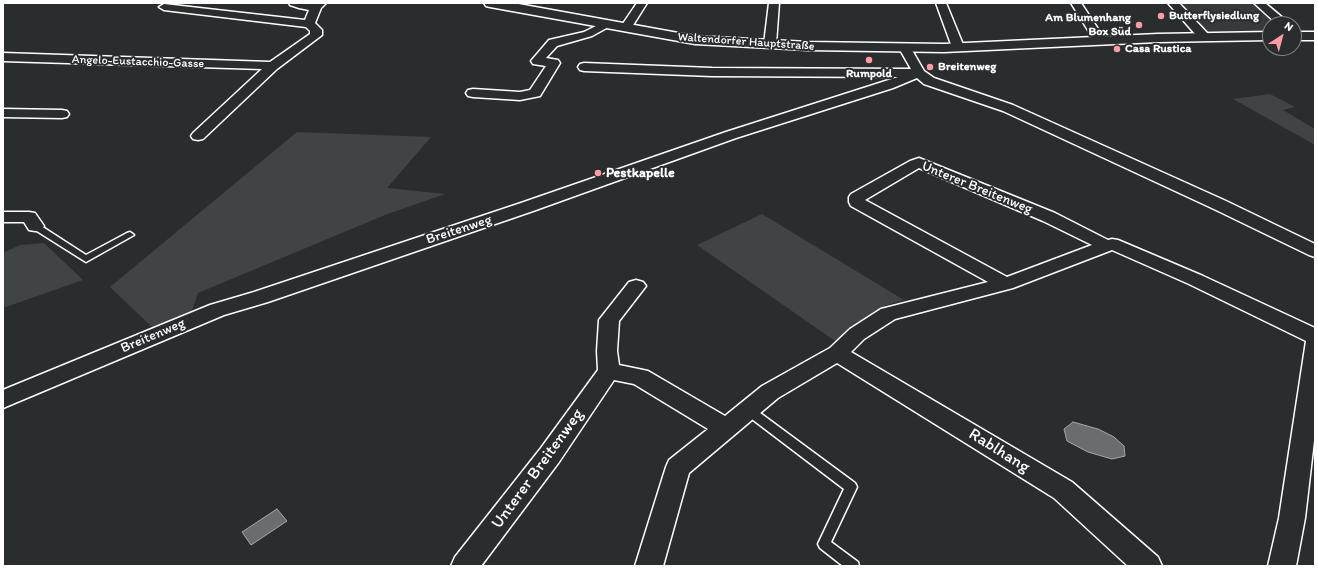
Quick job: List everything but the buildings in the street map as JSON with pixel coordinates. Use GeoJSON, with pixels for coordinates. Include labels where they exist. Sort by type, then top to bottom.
{"type":"FeatureCollection","features":[{"type":"Feature","properties":{"kind":"main road","name":"Waltendorfer Hauptstraße"},"geometry":{"type":"LineString","coordinates":[[490,3],[564,15],[695,40],[770,44],[905,48],[1262,36]]}},
{"type":"Feature","properties":{"kind":"main road"},"geometry":{"type":"LineString","coordinates":[[1302,35],[1315,36]]}},
{"type":"Feature","properties":{"kind":"street"},"geometry":{"type":"LineString","coordinates":[[198,136],[273,66],[316,35],[313,27],[318,5],[303,6],[294,3]]}},
{"type":"Feature","properties":{"kind":"street"},"geometry":{"type":"LineString","coordinates":[[626,28],[642,3]]}},
{"type":"Feature","properties":{"kind":"street"},"geometry":{"type":"LineString","coordinates":[[770,44],[774,3]]}},
{"type":"Feature","properties":{"kind":"street"},"geometry":{"type":"LineString","coordinates":[[941,3],[958,47]]}},
{"type":"Feature","properties":{"kind":"street"},"geometry":{"type":"LineString","coordinates":[[1076,3],[1100,41]]}},
{"type":"Feature","properties":{"kind":"street"},"geometry":{"type":"LineString","coordinates":[[1173,3],[1205,37]]}},
{"type":"Feature","properties":{"kind":"street"},"geometry":{"type":"LineString","coordinates":[[1259,3],[1274,16]]}},
{"type":"Feature","properties":{"kind":"street"},"geometry":{"type":"LineString","coordinates":[[164,7],[313,27]]}},
{"type":"Feature","properties":{"kind":"street"},"geometry":{"type":"LineString","coordinates":[[473,93],[520,96],[535,93],[554,63],[537,61],[553,43],[588,34],[606,24]]}},
{"type":"Feature","properties":{"kind":"street"},"geometry":{"type":"LineString","coordinates":[[905,48],[919,73],[928,81],[1008,108],[1220,205],[1315,251]]}},
{"type":"Feature","properties":{"kind":"street","name":"Angelo-Eustacchio-Gasse"},"geometry":{"type":"LineString","coordinates":[[3,57],[273,66]]}},
{"type":"Feature","properties":{"kind":"street"},"geometry":{"type":"LineString","coordinates":[[584,67],[764,73],[919,73]]}},
{"type":"Feature","properties":{"kind":"street","name":"Breitenweg"},"geometry":{"type":"LineString","coordinates":[[3,399],[217,310],[261,297],[527,207],[731,135],[919,73]]}},
{"type":"Feature","properties":{"kind":"street"},"geometry":{"type":"LineString","coordinates":[[3,113],[62,114]]}},
{"type":"Feature","properties":{"kind":"street","name":"Unterer Breitenweg"},"geometry":{"type":"LineString","coordinates":[[1006,284],[857,202],[857,197],[919,163],[1049,217],[1107,246],[1112,244],[1196,280],[1315,337]]}},
{"type":"Feature","properties":{"kind":"street"},"geometry":{"type":"LineString","coordinates":[[3,217],[29,217],[35,226]]}},
{"type":"Feature","properties":{"kind":"street"},"geometry":{"type":"LineString","coordinates":[[649,566],[678,467],[770,392],[837,353],[857,334],[888,314],[1006,284],[1107,246]]}},
{"type":"Feature","properties":{"kind":"street"},"geometry":{"type":"LineString","coordinates":[[636,286],[610,320],[607,351],[609,371],[640,377],[726,428]]}},
{"type":"Feature","properties":{"kind":"street"},"geometry":{"type":"LineString","coordinates":[[1282,566],[1292,518],[1315,343]]}},
{"type":"Feature","properties":{"kind":"street","name":"Rablhang"},"geometry":{"type":"LineString","coordinates":[[837,353],[1063,490],[1148,566]]}},
{"type":"Feature","properties":{"kind":"street","name":"Unterer Breitenweg"},"geometry":{"type":"LineString","coordinates":[[465,566],[550,455],[609,371]]}},
{"type":"Feature","properties":{"kind":"lane"},"geometry":{"type":"LineString","coordinates":[[35,226],[86,259],[130,235]]}},
{"type":"Feature","properties":{"kind":"lane"},"geometry":{"type":"LineString","coordinates":[[748,410],[851,487],[824,544],[852,566]]}},
{"type":"Feature","properties":{"kind":"shaded area"},"geometry":{"type":"Polygon","coordinates":[[[1179,3],[1259,3],[1274,16],[1262,16],[1262,32],[1205,32],[1179,3]]]}},
{"type":"Feature","properties":{"kind":"shaded area"},"geometry":{"type":"Polygon","coordinates":[[[1270,94],[1295,107],[1283,110],[1315,129],[1315,145],[1233,99],[1270,94]]]}},
{"type":"Feature","properties":{"kind":"shaded area"},"geometry":{"type":"Polygon","coordinates":[[[297,132],[431,137],[387,188],[445,194],[385,215],[198,293],[190,316],[154,329],[110,287],[297,132]]]}},
{"type":"Feature","properties":{"kind":"shaded area"},"geometry":{"type":"Polygon","coordinates":[[[762,214],[904,300],[884,306],[835,341],[697,245],[762,214]]]}},
{"type":"Feature","properties":{"kind":"shaded area"},"geometry":{"type":"Polygon","coordinates":[[[44,243],[83,280],[3,308],[3,253],[20,245],[44,243]]]}},
{"type":"Feature","properties":{"kind":"shaded area"},"geometry":{"type":"Polygon","coordinates":[[[1073,422],[1098,429],[1114,437],[1124,446],[1125,456],[1112,459],[1088,452],[1067,441],[1064,429],[1073,422]]]}},
{"type":"Feature","properties":{"kind":"shaded area"},"geometry":{"type":"Polygon","coordinates":[[[277,509],[287,521],[251,545],[242,532],[277,509]]]}},
{"type":"Feature","properties":{"kind":"place","name":"Butterflysiedlung"},"geometry":{"type":"Point","coordinates":[1161,16]}},
{"type":"Feature","properties":{"kind":"place","name":"Am Blumenhang Box Süd"},"geometry":{"type":"Point","coordinates":[1139,25]}},
{"type":"Feature","properties":{"kind":"place","name":"Casa Rustica"},"geometry":{"type":"Point","coordinates":[1117,49]}},
{"type":"Feature","properties":{"kind":"place","name":"Rumpold"},"geometry":{"type":"Point","coordinates":[869,60]}},
{"type":"Feature","properties":{"kind":"place","name":"Breitenweg"},"geometry":{"type":"Point","coordinates":[930,67]}},
{"type":"Feature","properties":{"kind":"place","name":"Pestkapelle"},"geometry":{"type":"Point","coordinates":[598,173]}}]}
